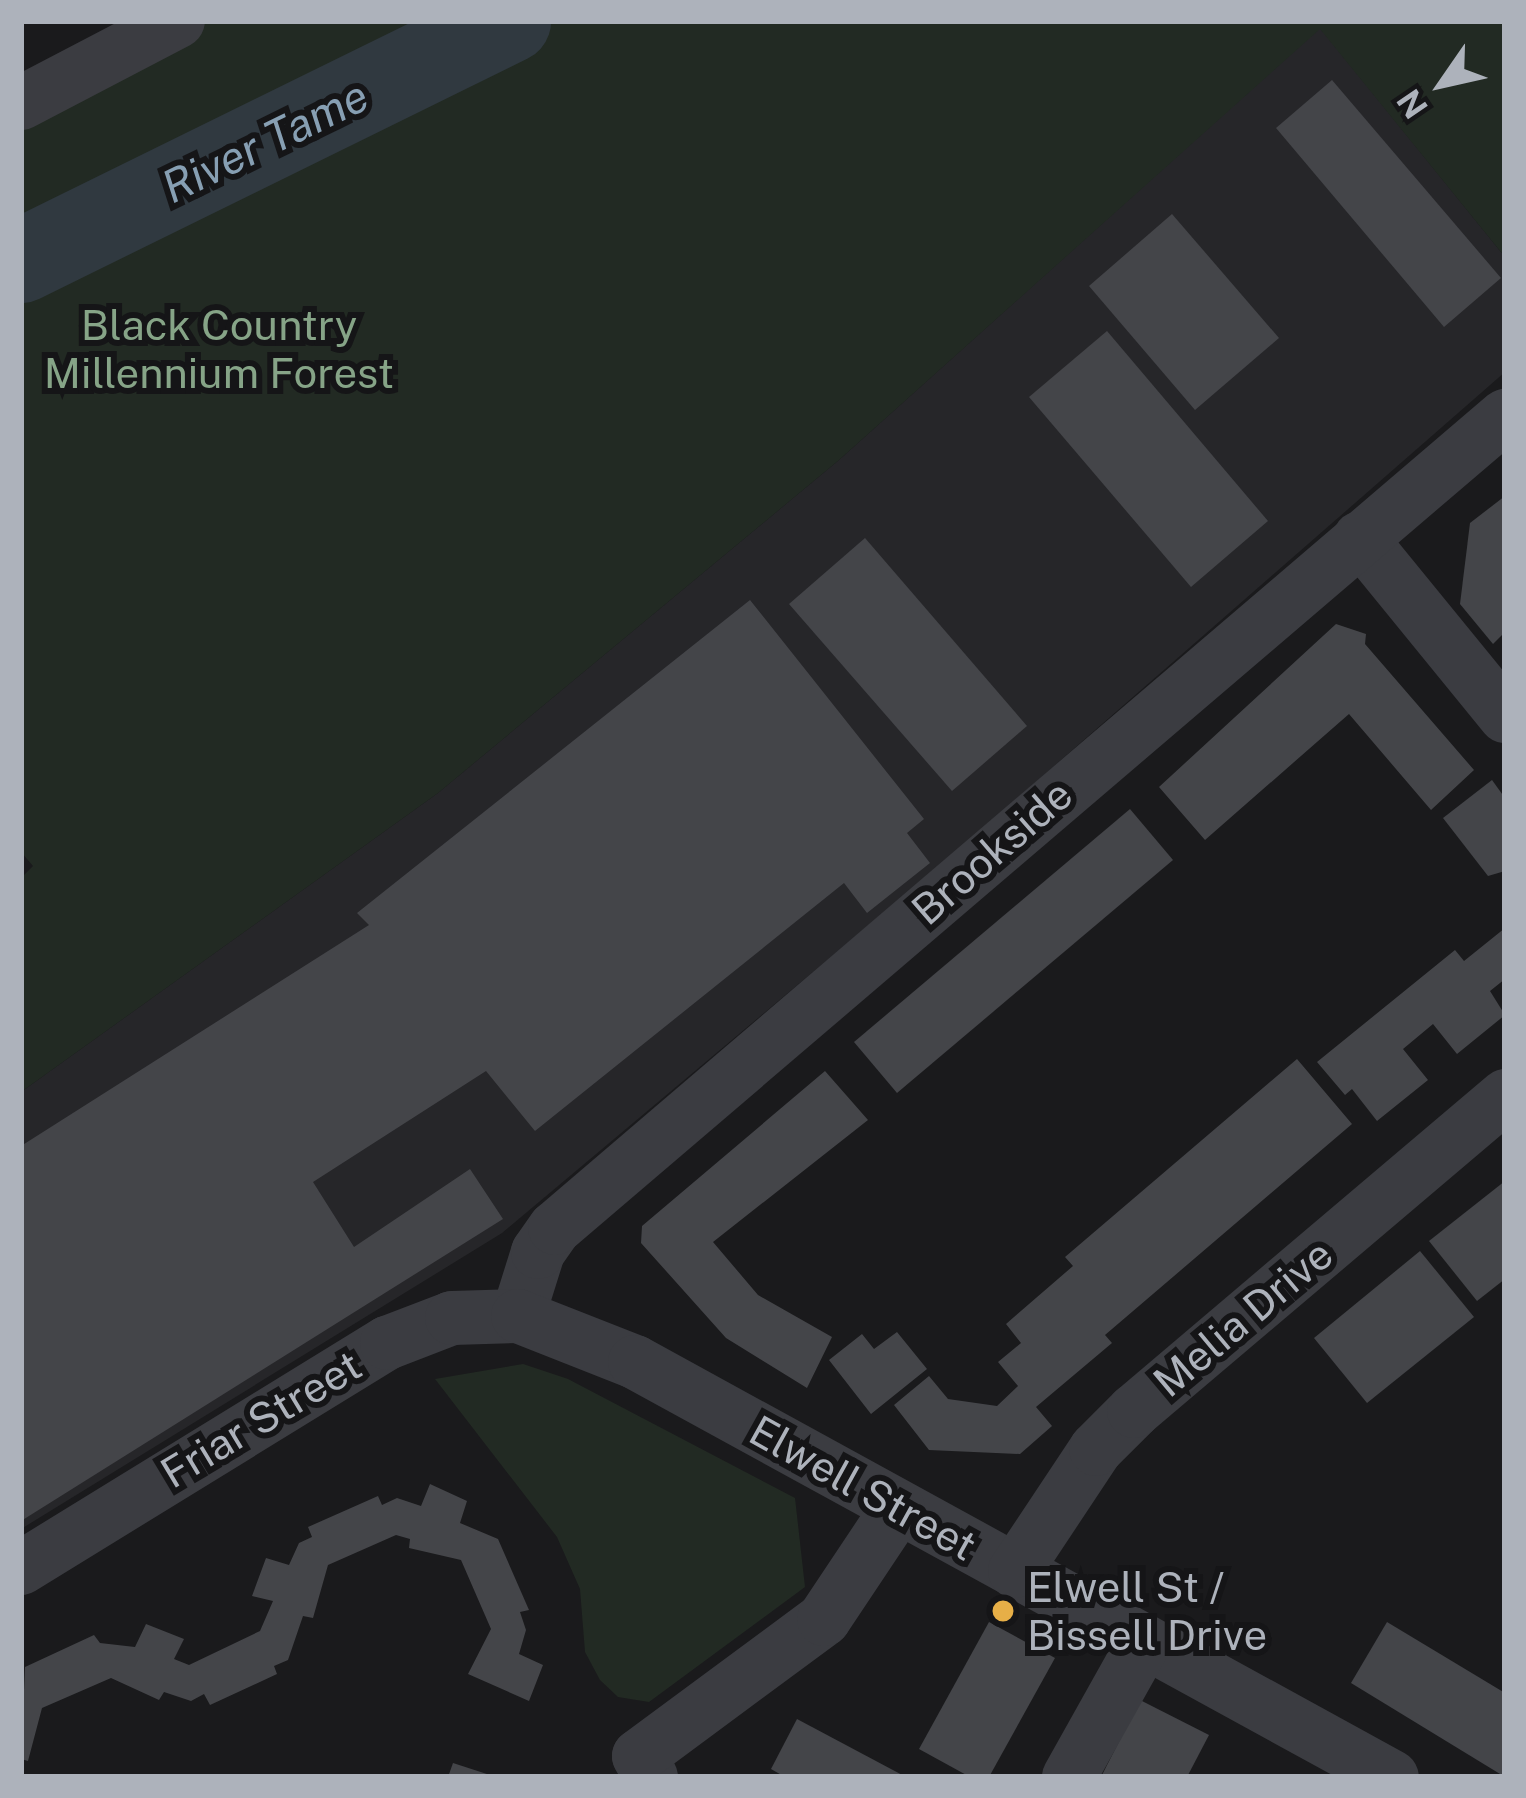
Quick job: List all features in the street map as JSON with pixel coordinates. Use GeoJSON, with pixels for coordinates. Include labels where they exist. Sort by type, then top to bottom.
{"type":"FeatureCollection","features":[{"type":"Feature","properties":{"kind":"street"},"geometry":{"type":"LineString","coordinates":[[21,104],[178,21]]}},
{"type":"Feature","properties":{"kind":"street","name":"Brookside"},"geometry":{"type":"LineString","coordinates":[[518,1316],[538,1252],[555,1228],[1505,416]]}},
{"type":"Feature","properties":{"kind":"street"},"geometry":{"type":"LineString","coordinates":[[1360,538],[1505,716]]}},
{"type":"Feature","properties":{"kind":"street","name":"Melia Drive"},"geometry":{"type":"LineString","coordinates":[[1015,1571],[1096,1449],[1134,1411],[1505,1096]]}},
{"type":"Feature","properties":{"kind":"street","name":"Elwell Street"},"geometry":{"type":"LineString","coordinates":[[518,1316],[635,1362],[1392,1777]]}},
{"type":"Feature","properties":{"kind":"street","name":"Friar Street"},"geometry":{"type":"LineString","coordinates":[[21,1568],[387,1343],[452,1318],[518,1316]]}},
{"type":"Feature","properties":{"kind":"street"},"geometry":{"type":"LineString","coordinates":[[651,1777],[639,1756],[824,1618],[898,1508]]}},
{"type":"Feature","properties":{"kind":"street"},"geometry":{"type":"LineString","coordinates":[[1070,1777],[1144,1642]]}},
{"type":"Feature","properties":{"kind":"shaded area"},"geometry":{"type":"Polygon","coordinates":[[[1320,28],[1505,257],[1505,372],[951,856],[502,1233],[21,1529],[21,1092],[438,793],[839,460],[1320,28]]]}},
{"type":"Feature","properties":{"kind":"green space"},"geometry":{"type":"Polygon","coordinates":[[[203,21],[427,21],[21,222],[21,119],[203,21]]]}},
{"type":"Feature","properties":{"kind":"green space","name":"Black Country Millennium Forest"},"geometry":{"type":"Polygon","coordinates":[[[553,21],[1505,21],[1505,257],[1320,29],[839,460],[438,793],[21,1092],[21,878],[33,866],[21,852],[21,277],[553,21]]]}},
{"type":"Feature","properties":{"kind":"green space"},"geometry":{"type":"Polygon","coordinates":[[[523,1364],[568,1379],[795,1498],[805,1587],[649,1702],[618,1697],[600,1680],[585,1652],[580,1589],[557,1537],[435,1379],[523,1364]]]}},
{"type":"Feature","properties":{"kind":"building"},"geometry":{"type":"Polygon","coordinates":[[[1332,80],[1501,278],[1444,327],[1276,128],[1332,80]]]}},
{"type":"Feature","properties":{"kind":"building"},"geometry":{"type":"Polygon","coordinates":[[[1172,214],[1279,338],[1195,410],[1089,286],[1172,214]]]}},
{"type":"Feature","properties":{"kind":"building"},"geometry":{"type":"Polygon","coordinates":[[[1107,331],[1268,521],[1191,587],[1029,397],[1107,331]]]}},
{"type":"Feature","properties":{"kind":"building"},"geometry":{"type":"Polygon","coordinates":[[[1505,496],[1505,632],[1493,644],[1460,604],[1470,523],[1505,496]]]}},
{"type":"Feature","properties":{"kind":"building"},"geometry":{"type":"Polygon","coordinates":[[[865,538],[1027,726],[952,791],[789,604],[865,538]]]}},
{"type":"Feature","properties":{"kind":"building"},"geometry":{"type":"Polygon","coordinates":[[[750,600],[924,819],[907,833],[930,863],[867,913],[844,883],[535,1131],[486,1071],[313,1182],[354,1247],[470,1169],[503,1219],[21,1521],[21,1146],[369,925],[357,913],[750,600]]]}},
{"type":"Feature","properties":{"kind":"building"},"geometry":{"type":"Polygon","coordinates":[[[1336,624],[1366,634],[1365,644],[1474,770],[1431,810],[1349,714],[1205,840],[1159,787],[1336,624]]]}},
{"type":"Feature","properties":{"kind":"building"},"geometry":{"type":"Polygon","coordinates":[[[1492,780],[1505,798],[1505,871],[1488,876],[1443,818],[1492,780]]]}},
{"type":"Feature","properties":{"kind":"building"},"geometry":{"type":"Polygon","coordinates":[[[1130,809],[1173,860],[897,1093],[854,1042],[1130,809]]]}},
{"type":"Feature","properties":{"kind":"building"},"geometry":{"type":"Polygon","coordinates":[[[1505,928],[1505,979],[1490,991],[1505,1015],[1457,1054],[1433,1024],[1403,1049],[1428,1080],[1377,1121],[1352,1089],[1345,1095],[1317,1062],[1455,950],[1464,961],[1505,928]]]}},
{"type":"Feature","properties":{"kind":"building"},"geometry":{"type":"Polygon","coordinates":[[[1297,1059],[1352,1124],[1105,1335],[1112,1343],[1036,1407],[1052,1426],[1020,1454],[929,1450],[894,1405],[929,1376],[948,1399],[997,1406],[1018,1386],[998,1362],[1021,1343],[1006,1324],[1073,1266],[1065,1257],[1297,1059]]]}},
{"type":"Feature","properties":{"kind":"building"},"geometry":{"type":"Polygon","coordinates":[[[825,1071],[868,1120],[713,1242],[758,1295],[832,1337],[807,1388],[726,1338],[641,1243],[642,1226],[825,1071]]]}},
{"type":"Feature","properties":{"kind":"building"},"geometry":{"type":"Polygon","coordinates":[[[1505,1181],[1505,1279],[1477,1301],[1429,1241],[1505,1181]]]}},
{"type":"Feature","properties":{"kind":"building"},"geometry":{"type":"Polygon","coordinates":[[[1420,1251],[1474,1317],[1367,1403],[1314,1338],[1420,1251]]]}},
{"type":"Feature","properties":{"kind":"building"},"geometry":{"type":"Polygon","coordinates":[[[897,1332],[927,1369],[871,1414],[829,1360],[862,1334],[874,1349],[897,1332]]]}},
{"type":"Feature","properties":{"kind":"building"},"geometry":{"type":"Polygon","coordinates":[[[430,1484],[467,1501],[460,1523],[498,1539],[529,1610],[520,1612],[526,1630],[519,1654],[543,1665],[529,1701],[468,1674],[491,1629],[461,1560],[409,1548],[410,1539],[396,1535],[328,1565],[313,1618],[303,1616],[288,1660],[274,1666],[277,1674],[210,1705],[204,1694],[191,1701],[164,1692],[159,1700],[111,1678],[42,1708],[28,1761],[21,1759],[25,1667],[94,1635],[100,1643],[135,1647],[146,1624],[184,1639],[174,1659],[189,1665],[260,1631],[273,1601],[252,1596],[266,1558],[289,1565],[299,1543],[312,1537],[308,1527],[378,1496],[382,1505],[397,1498],[421,1506],[430,1484]]]}},
{"type":"Feature","properties":{"kind":"building"},"geometry":{"type":"Polygon","coordinates":[[[989,1622],[1055,1658],[989,1777],[970,1777],[919,1749],[989,1622]]]}},
{"type":"Feature","properties":{"kind":"building"},"geometry":{"type":"Polygon","coordinates":[[[1387,1622],[1505,1693],[1505,1777],[1351,1683],[1387,1622]]]}},
{"type":"Feature","properties":{"kind":"building"},"geometry":{"type":"Polygon","coordinates":[[[1140,1700],[1209,1735],[1187,1777],[1101,1777],[1140,1700]]]}},
{"type":"Feature","properties":{"kind":"building"},"geometry":{"type":"Polygon","coordinates":[[[797,1719],[906,1777],[785,1777],[771,1769],[797,1719]]]}},
{"type":"Feature","properties":{"kind":"building"},"geometry":{"type":"Polygon","coordinates":[[[453,1763],[493,1776],[493,1777],[448,1777],[453,1763]]]}},
{"type":"Feature","properties":{"kind":"waterway","name":"River Tame"},"geometry":{"type":"LineString","coordinates":[[21,261],[509,21]]}},
{"type":"Feature","properties":{"kind":"place","name":"Elwell St / Bissell Drive"},"geometry":{"type":"Point","coordinates":[1003,1611]}}]}
